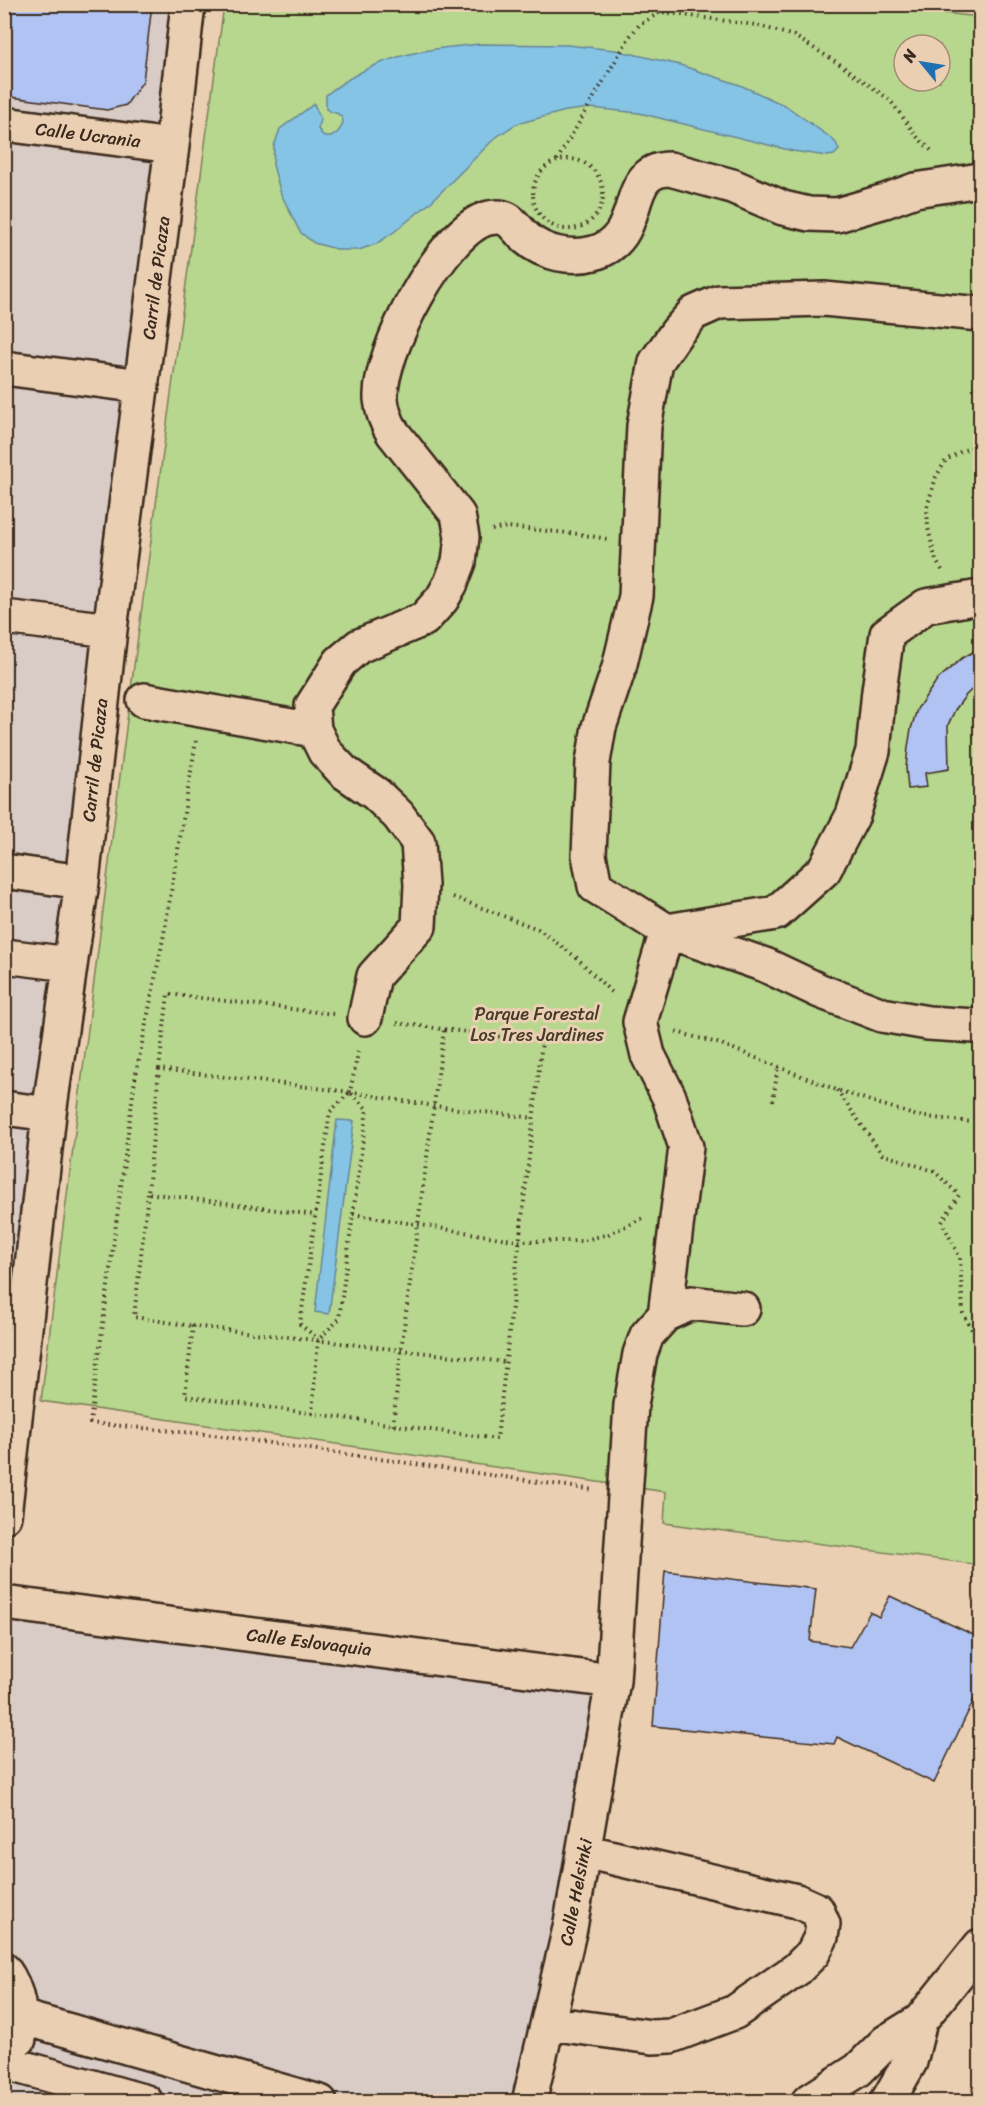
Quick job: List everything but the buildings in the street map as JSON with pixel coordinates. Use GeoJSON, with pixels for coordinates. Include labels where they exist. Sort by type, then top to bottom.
{"type":"FeatureCollection","features":[{"type":"Feature","properties":{"kind":"street","name":"Carril de Picaza"},"geometry":{"type":"LineString","coordinates":[[4,1516],[14,1358],[82,882],[110,630],[188,4]]}},
{"type":"Feature","properties":{"kind":"street","name":"Calle Ucrania"},"geometry":{"type":"LineString","coordinates":[[4,124],[172,146]]}},
{"type":"Feature","properties":{"kind":"street"},"geometry":{"type":"LineString","coordinates":[[365,1018],[374,976],[419,926],[421,885],[418,843],[398,815],[376,794],[344,772],[325,752],[314,730],[312,706],[340,662],[358,645],[424,619],[442,599],[459,562],[462,537],[458,515],[393,433],[387,423],[381,398],[385,368],[392,348],[429,274],[446,251],[480,221],[489,218],[504,218],[514,223],[526,238],[544,250],[566,256],[595,253],[623,232],[629,222],[642,182],[650,173],[660,169],[670,169],[732,186],[783,208],[809,214],[837,215],[915,190],[965,183]]}},
{"type":"Feature","properties":{"kind":"street"},"geometry":{"type":"LineString","coordinates":[[981,314],[824,298],[719,302],[694,313],[677,332],[656,362],[644,426],[636,596],[619,668],[599,727],[594,762],[589,855],[595,886],[667,931],[765,965],[820,991],[882,1015],[928,1023],[975,1026],[981,1024]]}},
{"type":"Feature","properties":{"kind":"street"},"geometry":{"type":"LineString","coordinates":[[4,368],[142,386]]}},
{"type":"Feature","properties":{"kind":"street"},"geometry":{"type":"LineString","coordinates":[[667,931],[776,913],[824,870],[853,815],[873,751],[887,634],[926,606],[971,599]]}},
{"type":"Feature","properties":{"kind":"street"},"geometry":{"type":"LineString","coordinates":[[4,617],[110,630]]}},
{"type":"Feature","properties":{"kind":"street"},"geometry":{"type":"LineString","coordinates":[[144,700],[314,730]]}},
{"type":"Feature","properties":{"kind":"street"},"geometry":{"type":"LineString","coordinates":[[4,871],[82,882]]}},
{"type":"Feature","properties":{"kind":"street"},"geometry":{"type":"LineString","coordinates":[[665,1316],[686,1148],[669,1097],[648,1055],[640,1022],[667,931]]}},
{"type":"Feature","properties":{"kind":"street"},"geometry":{"type":"LineString","coordinates":[[4,956],[70,964]]}},
{"type":"Feature","properties":{"kind":"street"},"geometry":{"type":"LineString","coordinates":[[4,1108],[49,1114]]}},
{"type":"Feature","properties":{"kind":"street"},"geometry":{"type":"LineString","coordinates":[[665,1316],[692,1303],[743,1309]]}},
{"type":"Feature","properties":{"kind":"street","name":"Calle Helsinki"},"geometry":{"type":"LineString","coordinates":[[529,2102],[570,1928],[613,1681],[631,1405],[640,1354],[647,1335],[665,1316]]}},
{"type":"Feature","properties":{"kind":"street","name":"Calle Eslovaquia"},"geometry":{"type":"LineString","coordinates":[[4,1603],[613,1681]]}},
{"type":"Feature","properties":{"kind":"street"},"geometry":{"type":"LineString","coordinates":[[548,2023],[652,2037],[671,2036],[735,2012],[797,1969],[813,1953],[822,1937],[823,1924],[817,1910],[797,1901],[584,1851]]}},
{"type":"Feature","properties":{"kind":"street"},"geometry":{"type":"LineString","coordinates":[[808,2102],[858,2070],[886,2042],[920,2021],[981,1946]]}},
{"type":"Feature","properties":{"kind":"street"},"geometry":{"type":"LineString","coordinates":[[4,1970],[14,1983],[21,2017],[19,2043],[7,2067],[146,2102]]}},
{"type":"Feature","properties":{"kind":"street"},"geometry":{"type":"LineString","coordinates":[[21,2017],[320,2102]]}},
{"type":"Feature","properties":{"kind":"street"},"geometry":{"type":"LineString","coordinates":[[887,2102],[910,2062],[920,2021]]}},
{"type":"Feature","properties":{"kind":"path"},"geometry":{"type":"LineString","coordinates":[[557,160],[571,158],[584,162],[595,170],[602,183],[603,196],[599,210],[591,221],[578,228],[565,229],[551,225],[541,217],[534,204],[532,191],[537,177],[545,166],[557,160],[630,36],[640,24],[661,12],[756,25],[794,36],[838,63],[890,100],[918,138],[965,183]]}},
{"type":"Feature","properties":{"kind":"path"},"geometry":{"type":"LineString","coordinates":[[971,599],[953,589],[936,561],[928,528],[927,507],[936,477],[946,460],[962,451],[981,445]]}},
{"type":"Feature","properties":{"kind":"path"},"geometry":{"type":"LineString","coordinates":[[462,537],[507,527],[579,534],[638,544]]}},
{"type":"Feature","properties":{"kind":"path"},"geometry":{"type":"LineString","coordinates":[[202,710],[164,934],[135,1079],[90,1423],[214,1435],[624,1494]]}},
{"type":"Feature","properties":{"kind":"path"},"geometry":{"type":"LineString","coordinates":[[421,885],[538,929],[577,958],[640,1022],[721,1044],[837,1090],[917,1116],[981,1123]]}},
{"type":"Feature","properties":{"kind":"path"},"geometry":{"type":"LineString","coordinates":[[193,1326],[185,1396],[497,1439],[506,1362],[519,1241],[534,1118],[542,1041],[168,994],[134,1317],[193,1326],[506,1362]]}},
{"type":"Feature","properties":{"kind":"path"},"geometry":{"type":"LineString","coordinates":[[318,1340],[300,1324],[330,1112],[350,1092],[365,1018]]}},
{"type":"Feature","properties":{"kind":"path"},"geometry":{"type":"LineString","coordinates":[[393,1425],[444,1030]]}},
{"type":"Feature","properties":{"kind":"path"},"geometry":{"type":"LineString","coordinates":[[773,1101],[778,1067]]}},
{"type":"Feature","properties":{"kind":"path"},"geometry":{"type":"LineString","coordinates":[[159,1070],[350,1092],[434,1106],[534,1118]]}},
{"type":"Feature","properties":{"kind":"path"},"geometry":{"type":"LineString","coordinates":[[837,1090],[882,1154],[934,1170],[959,1195],[942,1221],[960,1258],[963,1313],[981,1345]]}},
{"type":"Feature","properties":{"kind":"path"},"geometry":{"type":"LineString","coordinates":[[312,1414],[318,1340],[339,1319],[367,1109],[350,1092]]}},
{"type":"Feature","properties":{"kind":"path"},"geometry":{"type":"LineString","coordinates":[[148,1193],[315,1215]]}},
{"type":"Feature","properties":{"kind":"path"},"geometry":{"type":"LineString","coordinates":[[353,1214],[519,1241],[581,1241],[609,1234],[678,1202]]}},
{"type":"Feature","properties":{"kind":"shaded area"},"geometry":{"type":"Polygon","coordinates":[[[5,5],[188,5],[5,1516],[5,5]]]}},
{"type":"Feature","properties":{"kind":"shaded area"},"geometry":{"type":"Polygon","coordinates":[[[5,1603],[613,1681],[527,2101],[5,2102],[5,1603]]]}},
{"type":"Feature","properties":{"kind":"green space","name":"Parque Forestal Los Tres Jardines"},"geometry":{"type":"Polygon","coordinates":[[[858,4],[980,17],[980,1565],[664,1523],[666,1492],[41,1401],[133,673],[224,5],[858,4]]]}},
{"type":"Feature","properties":{"kind":"water"},"geometry":{"type":"Polygon","coordinates":[[[481,44],[567,45],[615,50],[680,65],[740,85],[786,106],[831,138],[839,150],[834,155],[827,156],[793,151],[639,113],[591,108],[566,111],[516,124],[495,138],[431,202],[376,244],[359,250],[340,250],[314,243],[300,232],[281,194],[273,165],[274,146],[280,129],[314,104],[321,120],[318,129],[324,137],[331,137],[340,129],[343,122],[340,116],[326,109],[326,95],[344,82],[362,71],[399,57],[418,52],[481,44]]]}},
{"type":"Feature","properties":{"kind":"water"},"geometry":{"type":"Polygon","coordinates":[[[337,1120],[354,1121],[329,1314],[315,1312],[337,1120]]]}}]}
